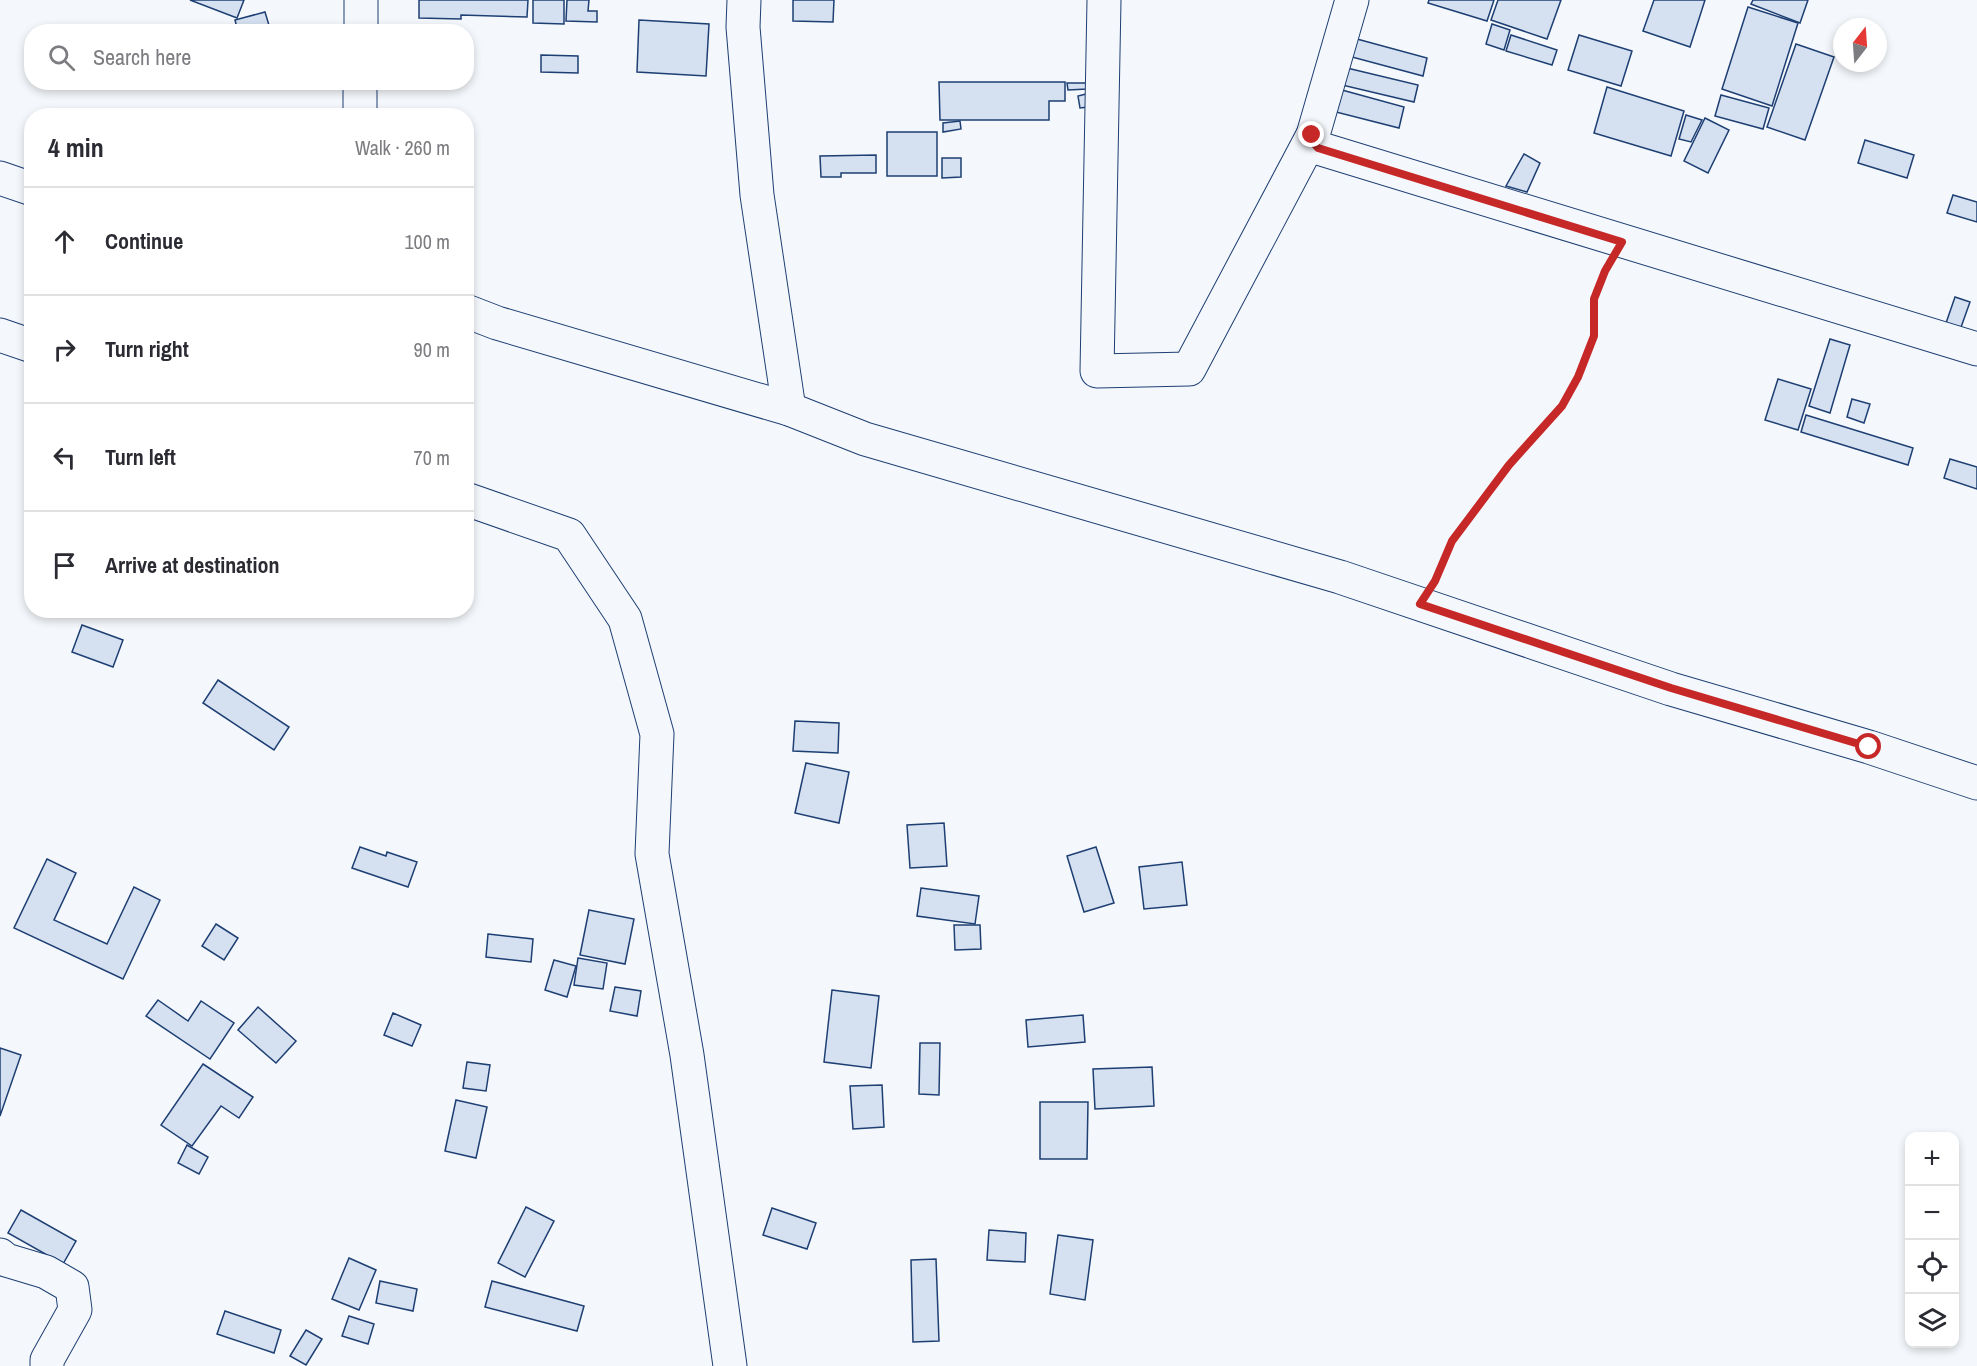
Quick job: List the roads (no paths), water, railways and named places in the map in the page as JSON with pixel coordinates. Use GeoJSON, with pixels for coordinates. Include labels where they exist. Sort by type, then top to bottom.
{"type":"FeatureCollection","features":[{"type":"Feature","properties":{"kind":"street"},"geometry":{"type":"LineString","coordinates":[[361,0],[361,24]]}},
{"type":"Feature","properties":{"kind":"street"},"geometry":{"type":"LineString","coordinates":[[744,0],[743,27],[757,195],[789,409]]}},
{"type":"Feature","properties":{"kind":"street"},"geometry":{"type":"LineString","coordinates":[[1104,0],[1097,371],[1189,369],[1312,135],[1352,0]]}},
{"type":"Feature","properties":{"kind":"street"},"geometry":{"type":"LineString","coordinates":[[360,90],[360,108]]}},
{"type":"Feature","properties":{"kind":"street"},"geometry":{"type":"LineString","coordinates":[[1312,135],[1312,141],[1318,148],[1977,349]]}},
{"type":"Feature","properties":{"kind":"street"},"geometry":{"type":"LineString","coordinates":[[0,178],[24,186]]}},
{"type":"Feature","properties":{"kind":"street"},"geometry":{"type":"LineString","coordinates":[[474,314],[497,323],[789,409],[865,439],[1260,553],[1671,688],[1869,747],[1977,783]]}},
{"type":"Feature","properties":{"kind":"street"},"geometry":{"type":"LineString","coordinates":[[0,335],[24,343]]}},
{"type":"Feature","properties":{"kind":"street"},"geometry":{"type":"LineString","coordinates":[[474,502],[569,535],[625,619],[657,734],[652,854],[687,1055],[730,1366]]}},
{"type":"Feature","properties":{"kind":"street"},"geometry":{"type":"LineString","coordinates":[[0,1255],[6,1260],[46,1272],[72,1287],[75,1310],[47,1360],[47,1366]]}}]}
